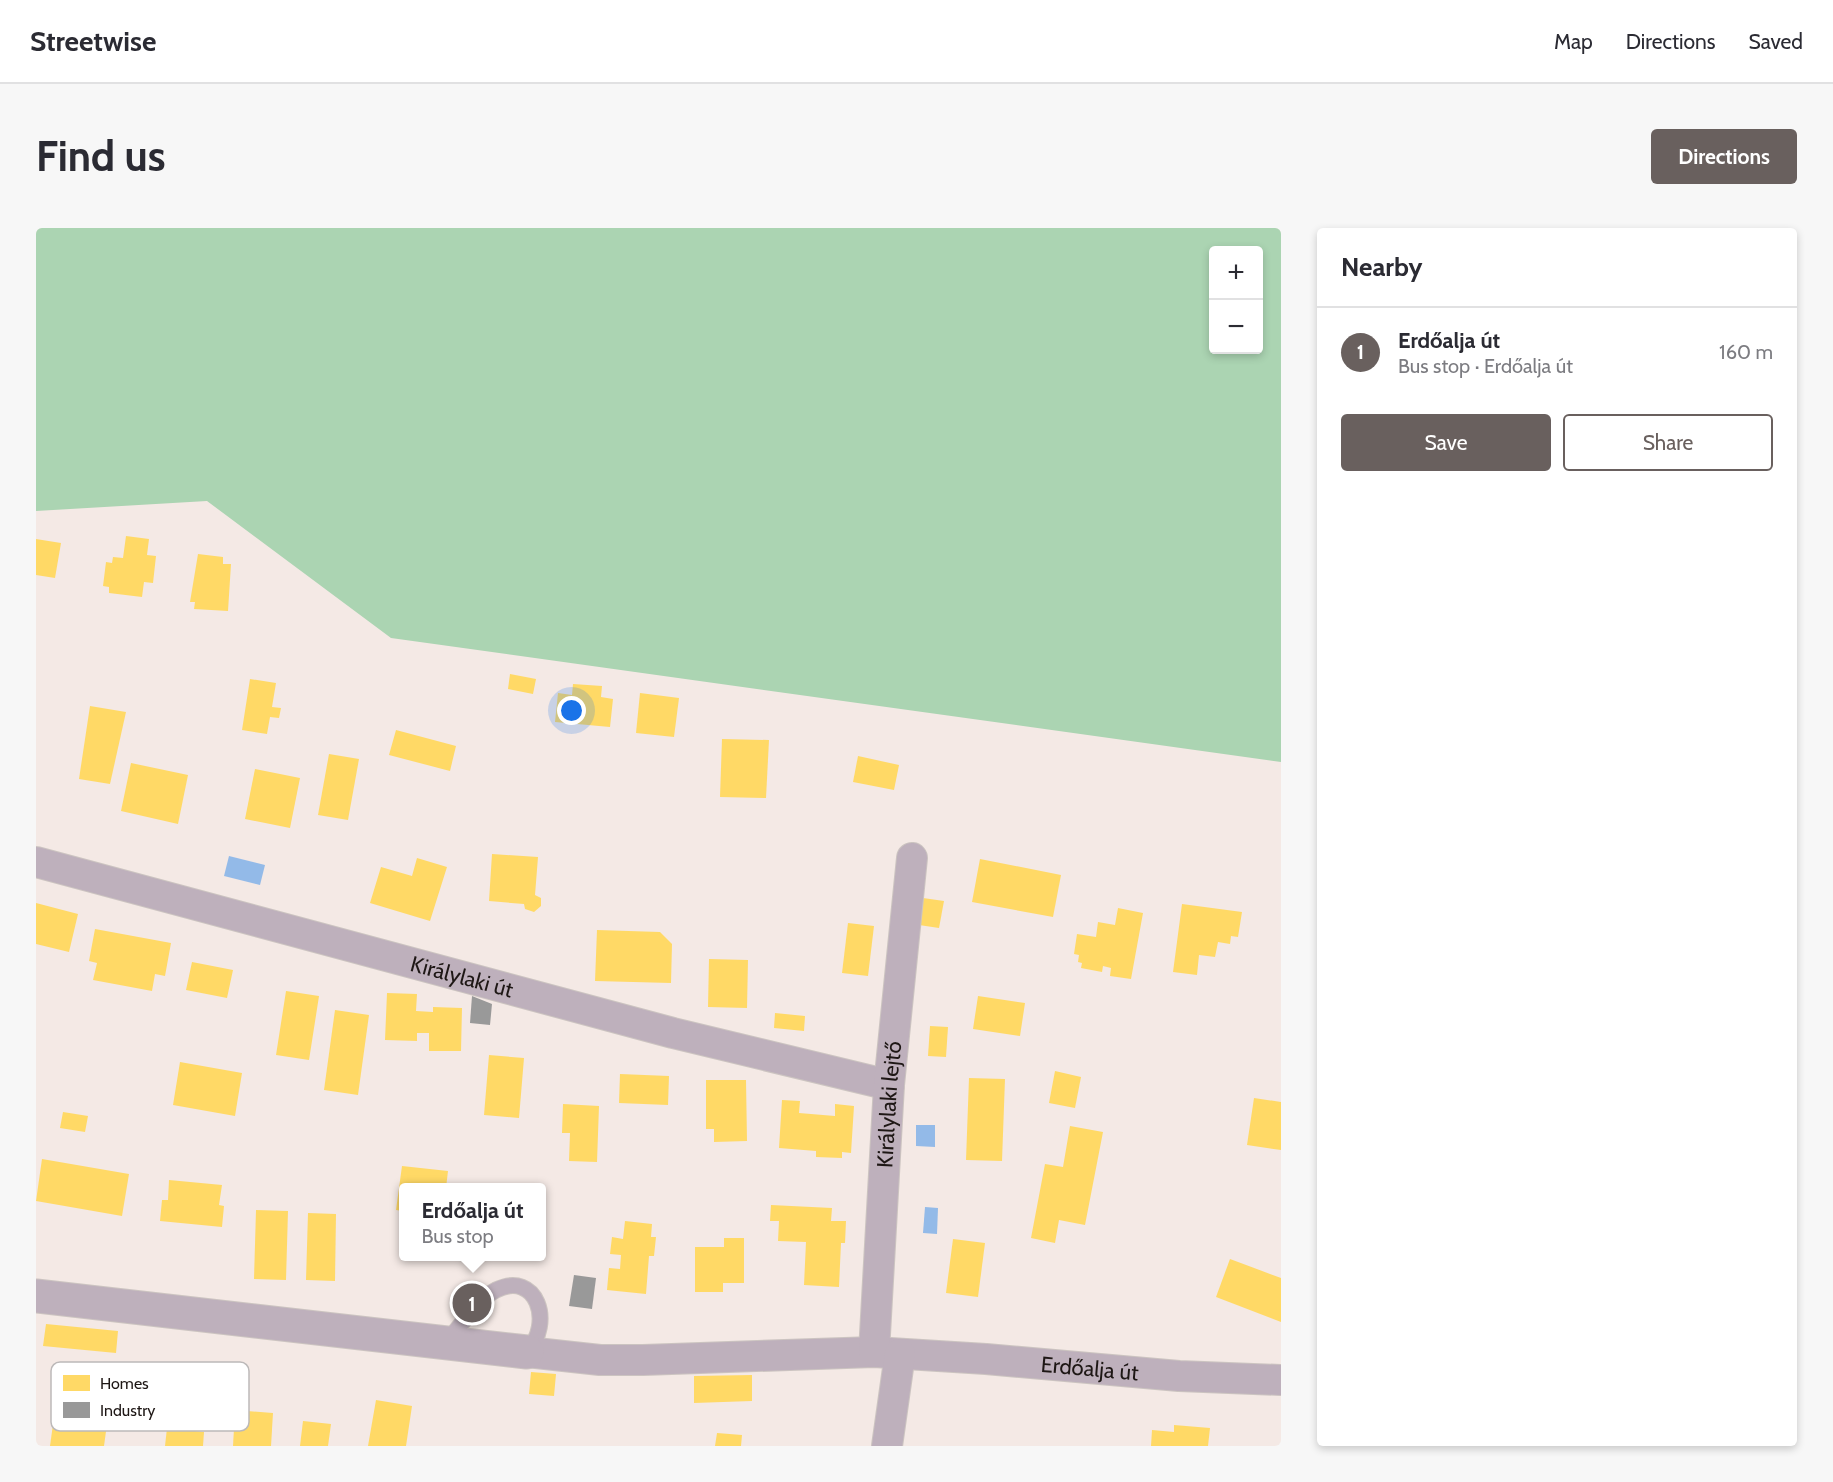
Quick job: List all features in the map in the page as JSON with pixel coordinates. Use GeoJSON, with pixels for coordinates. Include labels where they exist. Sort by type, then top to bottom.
{"type":"FeatureCollection","features":[{"type":"Feature","properties":{"kind":"street","name":"Királylaki lejtő"},"geometry":{"type":"LineString","coordinates":[[887,1353],[889,1085],[912,858]]}},
{"type":"Feature","properties":{"kind":"street","name":"Királylaki út"},"geometry":{"type":"LineString","coordinates":[[36,862],[673,1033],[889,1085]]}},
{"type":"Feature","properties":{"kind":"street","name":"Erdőalja út"},"geometry":{"type":"LineString","coordinates":[[36,1296],[600,1360],[887,1353],[1168,1375],[1281,1380]]}},
{"type":"Feature","properties":{"kind":"street"},"geometry":{"type":"LineString","coordinates":[[887,1353],[887,1446]]}},
{"type":"Feature","properties":{"kind":"lane"},"geometry":{"type":"LineString","coordinates":[[447,1342],[488,1295],[505,1287],[514,1286],[530,1293],[540,1312],[541,1331],[536,1342],[527,1352]]}},
{"type":"Feature","properties":{"kind":"green space"},"geometry":{"type":"Polygon","coordinates":[[[36,228],[1281,228],[1281,762],[391,638],[207,501],[36,511],[36,228]]]}},
{"type":"Feature","properties":{"kind":"water"},"geometry":{"type":"Polygon","coordinates":[[[229,856],[265,865],[260,885],[224,876],[229,856]]]}},
{"type":"Feature","properties":{"kind":"water"},"geometry":{"type":"Polygon","coordinates":[[[916,1125],[935,1125],[935,1147],[916,1146],[916,1125]]]}},
{"type":"Feature","properties":{"kind":"water"},"geometry":{"type":"Polygon","coordinates":[[[925,1207],[938,1208],[937,1234],[923,1233],[925,1207]]]}},
{"type":"Feature","properties":{"kind":"building: Homes"},"geometry":{"type":"Polygon","coordinates":[[[126,536],[149,539],[147,555],[156,556],[153,583],[144,582],[142,597],[109,593],[109,587],[103,586],[106,562],[112,563],[113,557],[123,558],[126,536]]]}},
{"type":"Feature","properties":{"kind":"building: Homes"},"geometry":{"type":"Polygon","coordinates":[[[36,539],[61,543],[55,578],[36,575],[36,539]]]}},
{"type":"Feature","properties":{"kind":"building: Homes"},"geometry":{"type":"Polygon","coordinates":[[[198,554],[223,557],[223,564],[231,564],[228,611],[194,609],[195,602],[190,602],[198,554]]]}},
{"type":"Feature","properties":{"kind":"building: Homes"},"geometry":{"type":"Polygon","coordinates":[[[510,674],[536,679],[533,694],[508,689],[510,674]]]}},
{"type":"Feature","properties":{"kind":"building: Homes"},"geometry":{"type":"Polygon","coordinates":[[[250,679],[276,683],[272,707],[281,708],[279,718],[270,717],[267,734],[242,730],[250,679]]]}},
{"type":"Feature","properties":{"kind":"building: Homes"},"geometry":{"type":"Polygon","coordinates":[[[573,684],[602,686],[601,697],[613,699],[610,727],[555,722],[558,693],[572,695],[573,684]]]}},
{"type":"Feature","properties":{"kind":"building: Homes"},"geometry":{"type":"Polygon","coordinates":[[[640,693],[679,698],[674,737],[636,733],[640,693]]]}},
{"type":"Feature","properties":{"kind":"building: Homes"},"geometry":{"type":"Polygon","coordinates":[[[90,706],[126,712],[110,784],[79,779],[90,706]]]}},
{"type":"Feature","properties":{"kind":"building: Homes"},"geometry":{"type":"Polygon","coordinates":[[[396,730],[456,746],[450,771],[389,755],[396,730]]]}},
{"type":"Feature","properties":{"kind":"building: Homes"},"geometry":{"type":"Polygon","coordinates":[[[722,739],[769,740],[766,798],[720,797],[722,739]]]}},
{"type":"Feature","properties":{"kind":"building: Homes"},"geometry":{"type":"Polygon","coordinates":[[[329,754],[359,759],[348,820],[318,815],[329,754]]]}},
{"type":"Feature","properties":{"kind":"building: Homes"},"geometry":{"type":"Polygon","coordinates":[[[858,756],[899,765],[894,790],[853,782],[858,756]]]}},
{"type":"Feature","properties":{"kind":"building: Homes"},"geometry":{"type":"Polygon","coordinates":[[[131,763],[188,775],[178,824],[121,811],[131,763]]]}},
{"type":"Feature","properties":{"kind":"building: Homes"},"geometry":{"type":"Polygon","coordinates":[[[255,769],[300,778],[290,828],[245,819],[255,769]]]}},
{"type":"Feature","properties":{"kind":"building: Homes"},"geometry":{"type":"Polygon","coordinates":[[[492,854],[538,857],[535,895],[541,898],[541,906],[534,912],[525,909],[524,904],[489,901],[492,854]]]}},
{"type":"Feature","properties":{"kind":"building: Homes"},"geometry":{"type":"Polygon","coordinates":[[[417,858],[447,867],[430,921],[370,903],[381,867],[412,876],[417,858]]]}},
{"type":"Feature","properties":{"kind":"building: Homes"},"geometry":{"type":"Polygon","coordinates":[[[980,859],[1061,875],[1053,917],[972,902],[980,859]]]}},
{"type":"Feature","properties":{"kind":"building: Homes"},"geometry":{"type":"Polygon","coordinates":[[[923,898],[944,901],[939,928],[919,925],[923,898]]]}},
{"type":"Feature","properties":{"kind":"building: Homes"},"geometry":{"type":"Polygon","coordinates":[[[36,903],[78,914],[69,952],[36,944],[36,903]]]}},
{"type":"Feature","properties":{"kind":"building: Homes"},"geometry":{"type":"Polygon","coordinates":[[[1182,904],[1242,912],[1238,937],[1231,936],[1230,944],[1218,942],[1215,957],[1199,955],[1197,975],[1173,972],[1182,904]]]}},
{"type":"Feature","properties":{"kind":"building: Homes"},"geometry":{"type":"Polygon","coordinates":[[[1118,908],[1143,913],[1131,979],[1110,976],[1111,968],[1103,966],[1102,972],[1081,968],[1082,963],[1078,962],[1079,955],[1074,954],[1077,934],[1096,937],[1098,922],[1115,925],[1118,908]]]}},
{"type":"Feature","properties":{"kind":"building: Homes"},"geometry":{"type":"Polygon","coordinates":[[[848,923],[874,926],[868,976],[842,973],[848,923]]]}},
{"type":"Feature","properties":{"kind":"building: Homes"},"geometry":{"type":"Polygon","coordinates":[[[95,929],[171,943],[165,976],[155,974],[152,991],[93,980],[97,963],[89,961],[95,929]]]}},
{"type":"Feature","properties":{"kind":"building: Homes"},"geometry":{"type":"Polygon","coordinates":[[[597,930],[660,932],[672,944],[671,983],[595,981],[597,930]]]}},
{"type":"Feature","properties":{"kind":"building: Homes"},"geometry":{"type":"Polygon","coordinates":[[[709,959],[748,960],[747,1008],[708,1007],[709,959]]]}},
{"type":"Feature","properties":{"kind":"building: Homes"},"geometry":{"type":"Polygon","coordinates":[[[192,962],[233,970],[227,998],[186,990],[192,962]]]}},
{"type":"Feature","properties":{"kind":"building: Homes"},"geometry":{"type":"Polygon","coordinates":[[[286,991],[319,996],[309,1060],[276,1055],[286,991]]]}},
{"type":"Feature","properties":{"kind":"building: Homes"},"geometry":{"type":"Polygon","coordinates":[[[387,993],[417,994],[416,1011],[433,1012],[433,1007],[462,1008],[461,1051],[429,1051],[429,1033],[417,1033],[417,1041],[385,1040],[387,993]]]}},
{"type":"Feature","properties":{"kind":"building: Homes"},"geometry":{"type":"Polygon","coordinates":[[[978,996],[1025,1003],[1020,1036],[973,1029],[978,996]]]}},
{"type":"Feature","properties":{"kind":"building: Homes"},"geometry":{"type":"Polygon","coordinates":[[[335,1010],[369,1015],[358,1095],[324,1090],[335,1010]]]}},
{"type":"Feature","properties":{"kind":"building: Homes"},"geometry":{"type":"Polygon","coordinates":[[[775,1013],[805,1016],[804,1031],[774,1028],[775,1013]]]}},
{"type":"Feature","properties":{"kind":"building: Homes"},"geometry":{"type":"Polygon","coordinates":[[[930,1026],[948,1027],[946,1057],[928,1056],[930,1026]]]}},
{"type":"Feature","properties":{"kind":"building: Homes"},"geometry":{"type":"Polygon","coordinates":[[[489,1055],[524,1058],[519,1118],[484,1115],[489,1055]]]}},
{"type":"Feature","properties":{"kind":"building: Homes"},"geometry":{"type":"Polygon","coordinates":[[[180,1062],[242,1073],[235,1116],[173,1105],[180,1062]]]}},
{"type":"Feature","properties":{"kind":"building: Homes"},"geometry":{"type":"Polygon","coordinates":[[[1055,1071],[1081,1077],[1075,1108],[1049,1103],[1055,1071]]]}},
{"type":"Feature","properties":{"kind":"building: Homes"},"geometry":{"type":"Polygon","coordinates":[[[620,1074],[669,1076],[668,1105],[619,1103],[620,1074]]]}},
{"type":"Feature","properties":{"kind":"building: Homes"},"geometry":{"type":"Polygon","coordinates":[[[969,1078],[1005,1079],[1002,1161],[966,1160],[969,1078]]]}},
{"type":"Feature","properties":{"kind":"building: Homes"},"geometry":{"type":"Polygon","coordinates":[[[706,1080],[746,1080],[747,1141],[714,1142],[714,1129],[706,1129],[706,1080]]]}},
{"type":"Feature","properties":{"kind":"building: Homes"},"geometry":{"type":"Polygon","coordinates":[[[1254,1098],[1281,1102],[1281,1150],[1247,1145],[1254,1098]]]}},
{"type":"Feature","properties":{"kind":"building: Homes"},"geometry":{"type":"Polygon","coordinates":[[[782,1100],[800,1101],[799,1113],[835,1116],[835,1104],[854,1106],[851,1153],[842,1152],[842,1158],[816,1157],[816,1151],[779,1148],[782,1100]]]}},
{"type":"Feature","properties":{"kind":"building: Homes"},"geometry":{"type":"Polygon","coordinates":[[[563,1104],[599,1106],[597,1162],[569,1161],[570,1133],[562,1133],[563,1104]]]}},
{"type":"Feature","properties":{"kind":"building: Homes"},"geometry":{"type":"Polygon","coordinates":[[[63,1112],[88,1116],[85,1132],[60,1128],[63,1112]]]}},
{"type":"Feature","properties":{"kind":"building: Homes"},"geometry":{"type":"Polygon","coordinates":[[[1070,1126],[1103,1132],[1085,1225],[1059,1220],[1055,1243],[1031,1238],[1045,1164],[1063,1167],[1070,1126]]]}},
{"type":"Feature","properties":{"kind":"building: Homes"},"geometry":{"type":"Polygon","coordinates":[[[42,1159],[129,1174],[122,1216],[36,1201],[42,1159]]]}},
{"type":"Feature","properties":{"kind":"building: Homes"},"geometry":{"type":"Polygon","coordinates":[[[402,1166],[448,1171],[447,1183],[400,1183],[402,1166]]]}},
{"type":"Feature","properties":{"kind":"building: Homes"},"geometry":{"type":"Polygon","coordinates":[[[169,1180],[222,1185],[219,1205],[224,1206],[222,1227],[160,1221],[162,1200],[168,1200],[169,1180]]]}},
{"type":"Feature","properties":{"kind":"building: Homes"},"geometry":{"type":"Polygon","coordinates":[[[399,1188],[399,1210],[396,1210],[399,1188]]]}},
{"type":"Feature","properties":{"kind":"building: Homes"},"geometry":{"type":"Polygon","coordinates":[[[771,1205],[832,1208],[831,1221],[846,1221],[845,1243],[841,1243],[839,1287],[804,1285],[806,1242],[778,1241],[779,1221],[770,1221],[771,1205]]]}},
{"type":"Feature","properties":{"kind":"building: Homes"},"geometry":{"type":"Polygon","coordinates":[[[256,1210],[288,1211],[286,1280],[254,1279],[256,1210]]]}},
{"type":"Feature","properties":{"kind":"building: Homes"},"geometry":{"type":"Polygon","coordinates":[[[308,1213],[336,1214],[335,1281],[306,1280],[308,1213]]]}},
{"type":"Feature","properties":{"kind":"building: Homes"},"geometry":{"type":"Polygon","coordinates":[[[625,1221],[652,1224],[651,1237],[656,1237],[654,1256],[649,1256],[646,1294],[607,1290],[609,1268],[620,1269],[621,1255],[610,1254],[612,1237],[623,1239],[625,1221]]]}},
{"type":"Feature","properties":{"kind":"building: Homes"},"geometry":{"type":"Polygon","coordinates":[[[724,1238],[744,1238],[744,1283],[723,1283],[723,1292],[695,1292],[695,1247],[724,1247],[724,1238]]]}},
{"type":"Feature","properties":{"kind":"building: Homes"},"geometry":{"type":"Polygon","coordinates":[[[953,1239],[985,1243],[978,1297],[946,1293],[953,1239]]]}},
{"type":"Feature","properties":{"kind":"building: Homes"},"geometry":{"type":"Polygon","coordinates":[[[1230,1259],[1281,1278],[1281,1322],[1216,1297],[1230,1259]]]}},
{"type":"Feature","properties":{"kind":"building: Homes"},"geometry":{"type":"Polygon","coordinates":[[[46,1324],[118,1331],[116,1353],[43,1346],[46,1324]]]}},
{"type":"Feature","properties":{"kind":"building: Homes"},"geometry":{"type":"Polygon","coordinates":[[[531,1372],[556,1374],[554,1396],[529,1394],[531,1372]]]}},
{"type":"Feature","properties":{"kind":"building: Homes"},"geometry":{"type":"Polygon","coordinates":[[[752,1375],[752,1401],[694,1403],[694,1376],[752,1375]]]}},
{"type":"Feature","properties":{"kind":"building: Homes"},"geometry":{"type":"Polygon","coordinates":[[[376,1400],[412,1406],[406,1446],[368,1446],[376,1400]]]}},
{"type":"Feature","properties":{"kind":"building: Homes"},"geometry":{"type":"Polygon","coordinates":[[[249,1411],[273,1413],[271,1446],[233,1446],[234,1431],[249,1431],[249,1411]]]}},
{"type":"Feature","properties":{"kind":"building: Homes"},"geometry":{"type":"Polygon","coordinates":[[[303,1421],[331,1424],[328,1446],[300,1446],[303,1421]]]}},
{"type":"Feature","properties":{"kind":"building: Homes"},"geometry":{"type":"Polygon","coordinates":[[[1174,1425],[1210,1428],[1208,1446],[1151,1446],[1152,1430],[1174,1432],[1174,1425]]]}},
{"type":"Feature","properties":{"kind":"building: Homes"},"geometry":{"type":"Polygon","coordinates":[[[52,1431],[106,1431],[104,1446],[50,1446],[52,1431]]]}},
{"type":"Feature","properties":{"kind":"building: Homes"},"geometry":{"type":"Polygon","coordinates":[[[167,1431],[204,1432],[203,1446],[165,1446],[167,1431]]]}},
{"type":"Feature","properties":{"kind":"building: Homes"},"geometry":{"type":"Polygon","coordinates":[[[717,1433],[742,1435],[741,1446],[715,1446],[717,1433]]]}},
{"type":"Feature","properties":{"kind":"building: Industry"},"geometry":{"type":"Polygon","coordinates":[[[472,996],[492,1004],[490,1025],[470,1023],[472,996]]]}},
{"type":"Feature","properties":{"kind":"building: Industry"},"geometry":{"type":"Polygon","coordinates":[[[574,1275],[596,1278],[592,1309],[569,1306],[574,1275]]]}},
{"type":"Feature","properties":{"kind":"place","name":"Erdőalja út"},"geometry":{"type":"Point","coordinates":[472,1303]}}]}
